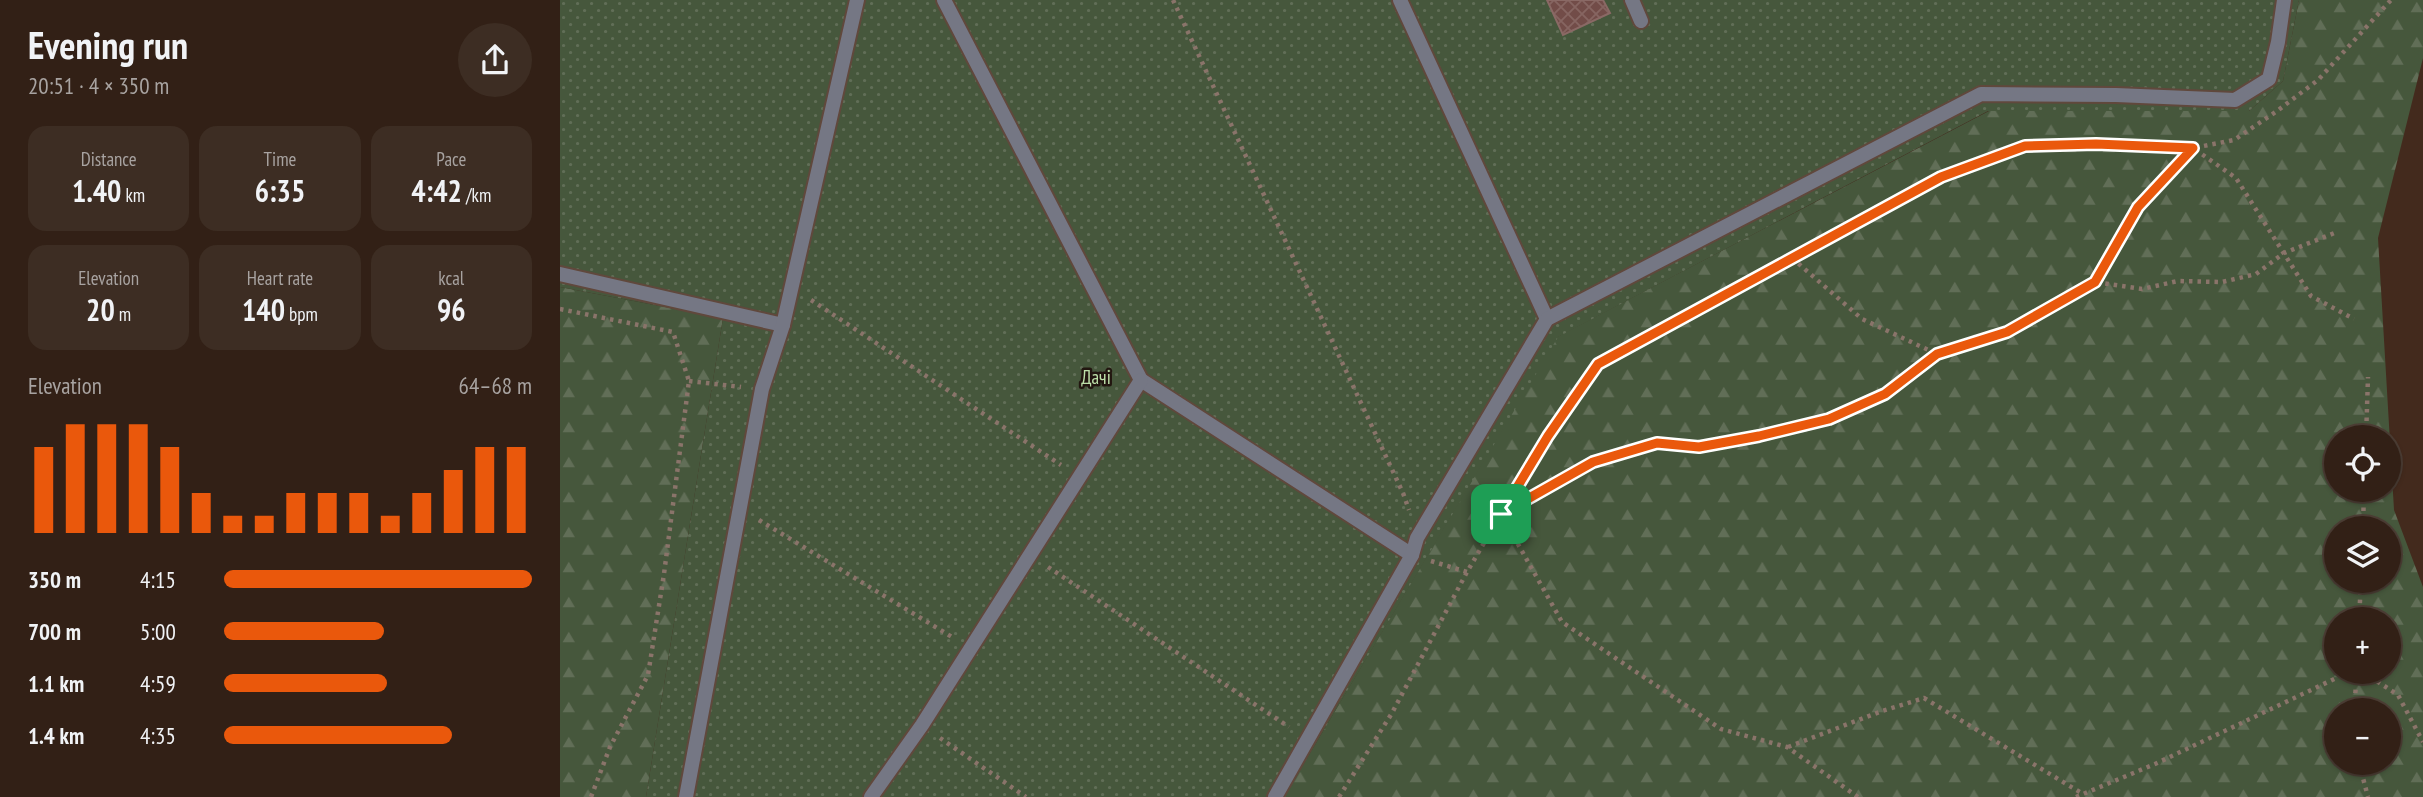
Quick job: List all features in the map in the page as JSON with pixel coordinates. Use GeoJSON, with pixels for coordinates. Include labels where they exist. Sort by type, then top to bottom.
{"type":"FeatureCollection","features":[{"type":"Feature","properties":{"kind":"lane"},"geometry":{"type":"LineString","coordinates":[[686,797],[762,389],[783,325],[857,0]]}},
{"type":"Feature","properties":{"kind":"lane"},"geometry":{"type":"LineString","coordinates":[[944,0],[1141,380],[1412,555]]}},
{"type":"Feature","properties":{"kind":"lane"},"geometry":{"type":"LineString","coordinates":[[1400,0],[1547,319]]}},
{"type":"Feature","properties":{"kind":"lane"},"geometry":{"type":"LineString","coordinates":[[1632,0],[1641,21]]}},
{"type":"Feature","properties":{"kind":"lane"},"geometry":{"type":"LineString","coordinates":[[1275,797],[1412,555],[1417,538],[1547,319],[1981,94],[2116,95],[2235,100],[2269,79],[2284,0]]}},
{"type":"Feature","properties":{"kind":"lane"},"geometry":{"type":"LineString","coordinates":[[560,274],[783,325]]}},
{"type":"Feature","properties":{"kind":"lane"},"geometry":{"type":"LineString","coordinates":[[871,797],[922,725],[1141,380]]}},
{"type":"Feature","properties":{"kind":"path"},"geometry":{"type":"LineString","coordinates":[[1173,0],[1398,480],[1417,538]]}},
{"type":"Feature","properties":{"kind":"path"},"geometry":{"type":"LineString","coordinates":[[1339,797],[1392,713],[1501,514],[1548,436],[1598,364],[1941,177],[2025,146],[2096,144],[2193,148],[2234,140],[2318,80],[2391,0]]}},
{"type":"Feature","properties":{"kind":"path"},"geometry":{"type":"LineString","coordinates":[[2193,148],[2236,178],[2311,296],[2354,318]]}},
{"type":"Feature","properties":{"kind":"path"},"geometry":{"type":"LineString","coordinates":[[1501,514],[1593,462],[1657,443],[1699,447],[1829,419],[1885,394],[1937,354],[2007,332],[2095,282],[2138,207],[2193,148]]}},
{"type":"Feature","properties":{"kind":"path"},"geometry":{"type":"LineString","coordinates":[[2095,282],[2141,289],[2178,281],[2222,282],[2256,274],[2284,253],[2337,232]]}},
{"type":"Feature","properties":{"kind":"path"},"geometry":{"type":"LineString","coordinates":[[1791,258],[1862,319],[1937,354]]}},
{"type":"Feature","properties":{"kind":"path"},"geometry":{"type":"LineString","coordinates":[[791,287],[1079,477]]}},
{"type":"Feature","properties":{"kind":"path"},"geometry":{"type":"LineString","coordinates":[[560,309],[673,332],[689,381],[648,675],[610,747],[591,797]]}},
{"type":"Feature","properties":{"kind":"path"},"geometry":{"type":"LineString","coordinates":[[2366,425],[2368,377]]}},
{"type":"Feature","properties":{"kind":"path"},"geometry":{"type":"LineString","coordinates":[[689,381],[762,389]]}},
{"type":"Feature","properties":{"kind":"path"},"geometry":{"type":"LineString","coordinates":[[741,509],[971,648]]}},
{"type":"Feature","properties":{"kind":"path"},"geometry":{"type":"LineString","coordinates":[[1501,514],[1562,622],[1720,729],[1787,747],[1858,797]]}},
{"type":"Feature","properties":{"kind":"path"},"geometry":{"type":"LineString","coordinates":[[1030,555],[1308,740]]}},
{"type":"Feature","properties":{"kind":"path"},"geometry":{"type":"LineString","coordinates":[[1412,555],[1467,572]]}},
{"type":"Feature","properties":{"kind":"path"},"geometry":{"type":"LineString","coordinates":[[2076,797],[2155,764],[2324,684]]}},
{"type":"Feature","properties":{"kind":"path"},"geometry":{"type":"LineString","coordinates":[[2381,684],[2398,695],[2423,742]]}},
{"type":"Feature","properties":{"kind":"path"},"geometry":{"type":"LineString","coordinates":[[1787,747],[1924,698],[2083,794]]}},
{"type":"Feature","properties":{"kind":"path"},"geometry":{"type":"LineString","coordinates":[[922,725],[1026,797]]}},
{"type":"Feature","properties":{"kind":"path"},"geometry":{"type":"LineString","coordinates":[[2363,775],[2368,797]]}},
{"type":"Feature","properties":{"kind":"green space","name":"Дачі"},"geometry":{"type":"Polygon","coordinates":[[[560,0],[2299,0],[2283,81],[2249,111],[1988,111],[1558,337],[1284,797],[646,797],[723,318],[560,287],[560,0]]]}},
{"type":"Feature","properties":{"kind":"green space"},"geometry":{"type":"Polygon","coordinates":[[[2299,0],[2423,0],[2423,58],[2378,238],[2389,425],[2324,425],[2324,502],[2394,502],[2396,516],[2324,516],[2324,593],[2401,593],[2401,529],[2423,587],[2423,797],[1284,797],[1557,337],[1989,111],[2249,111],[2283,81],[2299,0]]]}},
{"type":"Feature","properties":{"kind":"green space"},"geometry":{"type":"Polygon","coordinates":[[[560,287],[723,318],[646,797],[560,797],[560,287]]]}},
{"type":"Feature","properties":{"kind":"building"},"geometry":{"type":"Polygon","coordinates":[[[1547,0],[1603,0],[1610,13],[1563,35],[1547,0]]]}},
{"type":"Feature","properties":{"kind":"route"},"geometry":{"type":"LineString","coordinates":[[2096,144],[2193,148],[2138,207],[2095,282],[2007,332],[1937,354],[1885,394],[1829,419],[1699,447],[1657,443],[1593,462],[1501,514],[1548,436],[1598,364],[1941,177],[2025,146],[2096,144]]}}]}
